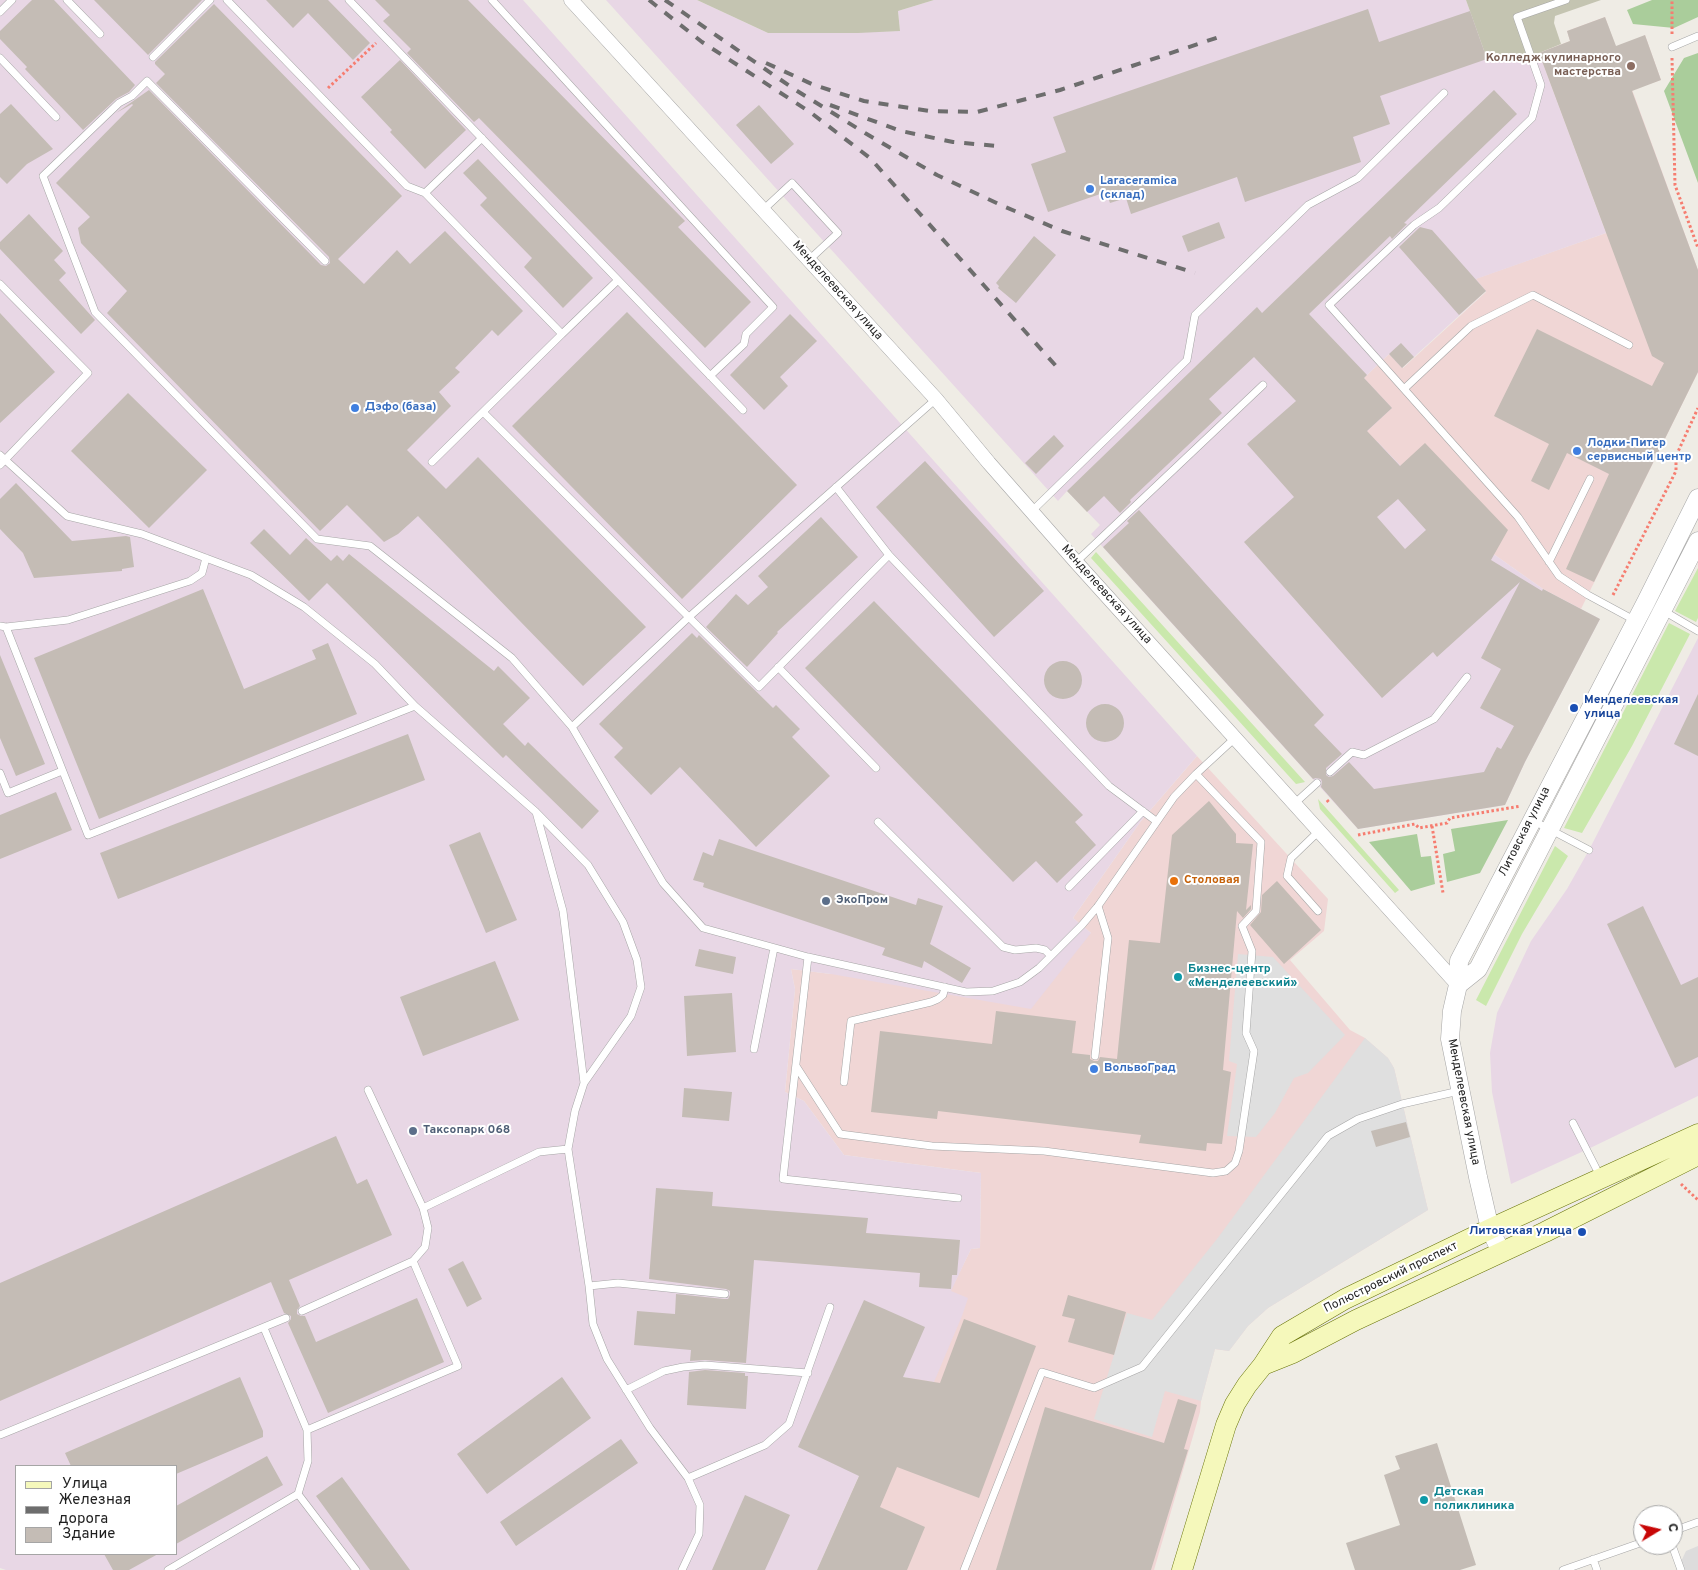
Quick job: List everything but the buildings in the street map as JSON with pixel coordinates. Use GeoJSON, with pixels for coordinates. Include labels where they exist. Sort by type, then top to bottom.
{"type":"FeatureCollection","features":[{"type":"Feature","properties":{"kind":"main road","name":"Полюстровский проспект"},"geometry":{"type":"LineString","coordinates":[[1182,1570],[1226,1425],[1243,1391],[1263,1366],[1282,1336],[1345,1299],[1490,1229],[1698,1134]]}},
{"type":"Feature","properties":{"kind":"main road","name":"Полюстровский проспект"},"geometry":{"type":"LineString","coordinates":[[1263,1366],[1293,1354],[1356,1320],[1546,1232],[1698,1155]]}},
{"type":"Feature","properties":{"kind":"street","name":"Менделеевская улица"},"geometry":{"type":"LineString","coordinates":[[571,0],[936,399],[1031,512],[1458,985],[1452,1011],[1450,1039],[1459,1090],[1490,1229],[1501,1252]]}},
{"type":"Feature","properties":{"kind":"street","name":"Литовская улица"},"geometry":{"type":"LineString","coordinates":[[1458,985],[1478,969],[1651,630],[1654,606],[1698,498]]}},
{"type":"Feature","properties":{"kind":"street","name":"Литовская улица"},"geometry":{"type":"LineString","coordinates":[[1458,985],[1459,961],[1636,621],[1654,606],[1698,541]]}},
{"type":"Feature","properties":{"kind":"lane"},"geometry":{"type":"LineString","coordinates":[[0,12],[12,0]]}},
{"type":"Feature","properties":{"kind":"lane"},"geometry":{"type":"LineString","coordinates":[[67,0],[100,34]]}},
{"type":"Feature","properties":{"kind":"lane"},"geometry":{"type":"LineString","coordinates":[[153,57],[210,0]]}},
{"type":"Feature","properties":{"kind":"lane"},"geometry":{"type":"LineString","coordinates":[[227,0],[407,186],[425,193],[562,334]]}},
{"type":"Feature","properties":{"kind":"lane"},"geometry":{"type":"LineString","coordinates":[[349,0],[743,410]]}},
{"type":"Feature","properties":{"kind":"lane"},"geometry":{"type":"LineString","coordinates":[[492,0],[773,307],[746,334],[744,344],[710,376]]}},
{"type":"Feature","properties":{"kind":"lane"},"geometry":{"type":"LineString","coordinates":[[1566,0],[1517,17],[1542,85],[1532,118],[1439,208],[1414,225],[1329,305],[1518,516],[1559,576],[1651,630]]}},
{"type":"Feature","properties":{"kind":"lane"},"geometry":{"type":"LineString","coordinates":[[1672,47],[1698,36]]}},
{"type":"Feature","properties":{"kind":"lane"},"geometry":{"type":"LineString","coordinates":[[0,58],[56,117]]}},
{"type":"Feature","properties":{"kind":"lane"},"geometry":{"type":"LineString","coordinates":[[325,261],[147,82],[132,96],[119,103],[43,176],[94,312],[317,539],[370,546],[512,658],[572,727],[663,883],[703,928],[808,957],[966,992],[993,991],[1020,982],[1040,968],[1098,906],[1174,797],[1236,738]]}},
{"type":"Feature","properties":{"kind":"lane"},"geometry":{"type":"LineString","coordinates":[[1031,512],[1187,360],[1195,315],[1308,205],[1358,178],[1444,93]]}},
{"type":"Feature","properties":{"kind":"lane"},"geometry":{"type":"LineString","coordinates":[[425,193],[482,138]]}},
{"type":"Feature","properties":{"kind":"lane"},"geometry":{"type":"LineString","coordinates":[[763,210],[792,183],[838,233],[809,260]]}},
{"type":"Feature","properties":{"kind":"lane"},"geometry":{"type":"LineString","coordinates":[[432,462],[618,280]]}},
{"type":"Feature","properties":{"kind":"lane"},"geometry":{"type":"LineString","coordinates":[[0,284],[88,373],[2,460],[67,516],[142,534],[251,575],[304,607],[375,664],[414,706],[536,812],[588,865],[623,922],[637,960],[642,987],[631,1016],[584,1083],[575,1111],[568,1149],[593,1324],[607,1359],[650,1428],[688,1478],[700,1505],[699,1534],[682,1570]]}},
{"type":"Feature","properties":{"kind":"lane"},"geometry":{"type":"LineString","coordinates":[[1404,389],[1471,326],[1533,295],[1629,345]]}},
{"type":"Feature","properties":{"kind":"lane"},"geometry":{"type":"LineString","coordinates":[[1076,562],[1263,385]]}},
{"type":"Feature","properties":{"kind":"lane"},"geometry":{"type":"LineString","coordinates":[[572,727],[689,617],[936,399]]}},
{"type":"Feature","properties":{"kind":"lane"},"geometry":{"type":"LineString","coordinates":[[483,412],[759,686],[889,555]]}},
{"type":"Feature","properties":{"kind":"lane"},"geometry":{"type":"LineString","coordinates":[[1550,562],[1590,479]]}},
{"type":"Feature","properties":{"kind":"lane"},"geometry":{"type":"LineString","coordinates":[[836,487],[889,555],[1109,786],[1156,821]]}},
{"type":"Feature","properties":{"kind":"lane"},"geometry":{"type":"LineString","coordinates":[[206,558],[202,573],[190,581],[68,620],[3,627],[88,835],[414,706]]}},
{"type":"Feature","properties":{"kind":"lane"},"geometry":{"type":"LineString","coordinates":[[1654,606],[1698,631]]}},
{"type":"Feature","properties":{"kind":"lane"},"geometry":{"type":"LineString","coordinates":[[778,667],[876,768]]}},
{"type":"Feature","properties":{"kind":"lane"},"geometry":{"type":"LineString","coordinates":[[1330,772],[1352,752],[1364,755],[1434,719],[1467,677]]}},
{"type":"Feature","properties":{"kind":"lane"},"geometry":{"type":"LineString","coordinates":[[0,773],[8,793],[62,771]]}},
{"type":"Feature","properties":{"kind":"lane"},"geometry":{"type":"LineString","coordinates":[[796,1066],[840,1134],[932,1146],[1044,1150],[1213,1174],[1226,1171],[1235,1163],[1239,1151],[1254,1051],[1246,1033],[1252,951],[1242,926],[1256,911],[1261,842],[1196,774]]}},
{"type":"Feature","properties":{"kind":"lane"},"geometry":{"type":"LineString","coordinates":[[1294,804],[1317,783]]}},
{"type":"Feature","properties":{"kind":"lane"},"geometry":{"type":"LineString","coordinates":[[1070,887],[1143,811]]}},
{"type":"Feature","properties":{"kind":"lane"},"geometry":{"type":"LineString","coordinates":[[536,812],[563,911],[584,1083]]}},
{"type":"Feature","properties":{"kind":"lane"},"geometry":{"type":"LineString","coordinates":[[1532,820],[1589,850]]}},
{"type":"Feature","properties":{"kind":"lane"},"geometry":{"type":"LineString","coordinates":[[878,822],[1003,946],[1015,950],[1036,948],[1045,950],[1051,956]]}},
{"type":"Feature","properties":{"kind":"lane"},"geometry":{"type":"LineString","coordinates":[[1318,912],[1287,876],[1291,858],[1319,831]]}},
{"type":"Feature","properties":{"kind":"lane"},"geometry":{"type":"LineString","coordinates":[[1095,1056],[1108,938],[1098,906]]}},
{"type":"Feature","properties":{"kind":"lane"},"geometry":{"type":"LineString","coordinates":[[754,1049],[774,948]]}},
{"type":"Feature","properties":{"kind":"lane"},"geometry":{"type":"LineString","coordinates":[[808,957],[783,1179],[958,1198]]}},
{"type":"Feature","properties":{"kind":"lane"},"geometry":{"type":"LineString","coordinates":[[844,1082],[851,1020],[938,1000],[943,995],[945,987]]}},
{"type":"Feature","properties":{"kind":"lane"},"geometry":{"type":"LineString","coordinates":[[302,1311],[413,1261],[425,1247],[428,1228],[423,1208],[368,1090]]}},
{"type":"Feature","properties":{"kind":"lane"},"geometry":{"type":"LineString","coordinates":[[964,1570],[1042,1372],[1094,1388],[1142,1367],[1328,1136],[1358,1119],[1402,1104],[1459,1090]]}},
{"type":"Feature","properties":{"kind":"lane"},"geometry":{"type":"LineString","coordinates":[[1573,1124],[1601,1178]]}},
{"type":"Feature","properties":{"kind":"lane"},"geometry":{"type":"LineString","coordinates":[[423,1208],[540,1152],[568,1149]]}},
{"type":"Feature","properties":{"kind":"lane"},"geometry":{"type":"LineString","coordinates":[[307,1430],[458,1366],[413,1261]]}},
{"type":"Feature","properties":{"kind":"lane"},"geometry":{"type":"LineString","coordinates":[[589,1286],[618,1283],[725,1294]]}},
{"type":"Feature","properties":{"kind":"lane"},"geometry":{"type":"LineString","coordinates":[[688,1478],[765,1445],[789,1424],[830,1307]]}},
{"type":"Feature","properties":{"kind":"lane"},"geometry":{"type":"LineString","coordinates":[[0,1435],[286,1318]]}},
{"type":"Feature","properties":{"kind":"lane"},"geometry":{"type":"LineString","coordinates":[[168,1570],[298,1494],[308,1461],[307,1430],[264,1328]]}},
{"type":"Feature","properties":{"kind":"lane"},"geometry":{"type":"LineString","coordinates":[[626,1390],[664,1371],[683,1367],[705,1366],[808,1373]]}},
{"type":"Feature","properties":{"kind":"lane"},"geometry":{"type":"LineString","coordinates":[[298,1494],[356,1570]]}},
{"type":"Feature","properties":{"kind":"lane"},"geometry":{"type":"LineString","coordinates":[[1683,1527],[1698,1522]]}},
{"type":"Feature","properties":{"kind":"lane"},"geometry":{"type":"LineString","coordinates":[[1563,1570],[1633,1545]]}},
{"type":"Feature","properties":{"kind":"lane"},"geometry":{"type":"LineString","coordinates":[[1676,1555],[1681,1570]]}},
{"type":"Feature","properties":{"kind":"lane"},"geometry":{"type":"LineString","coordinates":[[1594,1559],[1597,1570]]}},
{"type":"Feature","properties":{"kind":"path"},"geometry":{"type":"LineString","coordinates":[[1672,0],[1675,185],[1698,248]]}},
{"type":"Feature","properties":{"kind":"path"},"geometry":{"type":"LineString","coordinates":[[320,96],[383,35]]}},
{"type":"Feature","properties":{"kind":"path"},"geometry":{"type":"LineString","coordinates":[[1607,605],[1676,471],[1676,456],[1698,408]]}},
{"type":"Feature","properties":{"kind":"path"},"geometry":{"type":"LineString","coordinates":[[1326,800],[1330,804]]}},
{"type":"Feature","properties":{"kind":"path"},"geometry":{"type":"LineString","coordinates":[[1358,835],[1415,824],[1419,828],[1432,826],[1447,823],[1450,818],[1521,805]]}},
{"type":"Feature","properties":{"kind":"path"},"geometry":{"type":"LineString","coordinates":[[1432,826],[1443,892]]}},
{"type":"Feature","properties":{"kind":"path"},"geometry":{"type":"LineString","coordinates":[[1679,1181],[1698,1200]]}},
{"type":"Feature","properties":{"kind":"shaded area"},"geometry":{"type":"Polygon","coordinates":[[[0,0],[523,0],[1197,756],[1141,821],[1073,918],[1091,933],[1031,1009],[831,974],[791,969],[795,989],[785,1092],[804,1101],[844,1155],[981,1173],[980,1248],[971,1249],[951,1291],[968,1298],[962,1316],[934,1382],[903,1377],[817,1570],[6,1570],[0,1568],[0,0]]]}},
{"type":"Feature","properties":{"kind":"shaded area"},"geometry":{"type":"Polygon","coordinates":[[[606,0],[697,0],[768,33],[900,31],[898,11],[934,0],[1466,0],[1487,59],[1539,53],[1606,233],[1476,279],[1486,291],[1402,368],[1389,354],[1364,378],[1392,408],[1362,436],[1371,446],[1377,441],[1468,536],[1543,589],[1600,619],[1525,762],[1505,805],[1358,829],[1091,534],[1100,525],[1067,491],[1058,501],[606,0]]]}},
{"type":"Feature","properties":{"kind":"shaded area"},"geometry":{"type":"Polygon","coordinates":[[[697,0],[934,0],[898,11],[900,31],[768,33],[697,0]]]}},
{"type":"Feature","properties":{"kind":"shaded area"},"geometry":{"type":"Polygon","coordinates":[[[1466,0],[1601,0],[1555,16],[1554,23],[1561,44],[1539,53],[1487,59],[1466,0]]]}},
{"type":"Feature","properties":{"kind":"shaded area"},"geometry":{"type":"Polygon","coordinates":[[[1605,17],[1622,64],[1645,35],[1661,80],[1646,85],[1626,73],[1698,270],[1698,372],[1581,609],[1543,589],[1468,536],[1376,441],[1362,436],[1364,378],[1389,354],[1403,368],[1486,292],[1475,279],[1606,233],[1539,53],[1570,41],[1567,31],[1605,17]]]}},
{"type":"Feature","properties":{"kind":"shaded area"},"geometry":{"type":"Polygon","coordinates":[[[1698,638],[1698,1096],[1511,1184],[1492,1092],[1490,1053],[1497,1013],[1531,941],[1567,889],[1589,850],[1698,638]]]}},
{"type":"Feature","properties":{"kind":"shaded area"},"geometry":{"type":"Polygon","coordinates":[[[1197,756],[1328,899],[1324,931],[1290,960],[1350,1030],[1365,1038],[1388,1058],[1394,1068],[1428,1210],[1268,1308],[1248,1326],[1229,1351],[1215,1349],[1201,1401],[1200,1412],[1154,1570],[817,1570],[859,1476],[971,1249],[980,1248],[981,1173],[844,1155],[804,1101],[785,1092],[795,989],[791,969],[831,974],[1091,933],[1073,918],[1141,821],[1197,756]]]}},
{"type":"Feature","properties":{"kind":"shaded area"},"geometry":{"type":"Polygon","coordinates":[[[1238,954],[1273,957],[1345,1035],[1308,1073],[1294,1078],[1275,1113],[1256,1137],[1227,1136],[1237,1064],[1229,1061],[1238,954]]]}},
{"type":"Feature","properties":{"kind":"shaded area"},"geometry":{"type":"Polygon","coordinates":[[[1365,1038],[1388,1058],[1394,1068],[1428,1210],[1268,1308],[1248,1326],[1229,1351],[1215,1349],[1201,1401],[1165,1391],[1152,1437],[1094,1419],[1127,1313],[1152,1320],[1217,1239],[1365,1038]]]}},
{"type":"Feature","properties":{"kind":"shaded area"},"geometry":{"type":"Polygon","coordinates":[[[1698,1546],[1698,1570],[1677,1570],[1686,1551],[1698,1546]]]}},
{"type":"Feature","properties":{"kind":"green space"},"geometry":{"type":"Polygon","coordinates":[[[1652,0],[1698,0],[1698,17],[1674,28],[1633,24],[1627,10],[1652,0]]]}},
{"type":"Feature","properties":{"kind":"green space"},"geometry":{"type":"Polygon","coordinates":[[[1698,53],[1698,183],[1664,91],[1684,58],[1698,53]]]}},
{"type":"Feature","properties":{"kind":"green space"},"geometry":{"type":"Polygon","coordinates":[[[1096,552],[1305,782],[1296,784],[1091,558],[1096,552]]]}},
{"type":"Feature","properties":{"kind":"green space"},"geometry":{"type":"Polygon","coordinates":[[[1698,568],[1698,618],[1696,622],[1675,611],[1698,568]]]}},
{"type":"Feature","properties":{"kind":"green space"},"geometry":{"type":"Polygon","coordinates":[[[1669,623],[1690,634],[1632,746],[1582,833],[1564,828],[1669,623]]]}},
{"type":"Feature","properties":{"kind":"green space"},"geometry":{"type":"Polygon","coordinates":[[[1318,799],[1399,890],[1395,893],[1320,809],[1318,799]]]}},
{"type":"Feature","properties":{"kind":"green space"},"geometry":{"type":"Polygon","coordinates":[[[1508,820],[1480,873],[1447,882],[1443,854],[1455,851],[1451,829],[1508,820]]]}},
{"type":"Feature","properties":{"kind":"green space"},"geometry":{"type":"Polygon","coordinates":[[[1417,834],[1421,857],[1431,856],[1435,884],[1411,891],[1369,842],[1417,834]]]}},
{"type":"Feature","properties":{"kind":"green space"},"geometry":{"type":"Polygon","coordinates":[[[1555,846],[1568,856],[1522,934],[1486,1006],[1476,1000],[1555,846]]]}},
{"type":"Feature","properties":{"kind":"railway"},"geometry":{"type":"LineString","coordinates":[[649,0],[702,42],[810,112],[870,158],[1056,366]]}},
{"type":"Feature","properties":{"kind":"railway"},"geometry":{"type":"LineString","coordinates":[[665,0],[794,89],[937,175],[1062,231],[1195,273]]}},
{"type":"Feature","properties":{"kind":"railway"},"geometry":{"type":"LineString","coordinates":[[766,63],[814,85],[864,101],[930,111],[977,112],[1060,90],[1225,35]]}},
{"type":"Feature","properties":{"kind":"railway"},"geometry":{"type":"LineString","coordinates":[[830,105],[901,131],[953,142],[997,146]]}},
{"type":"Feature","properties":{"kind":"place","name":"Колледж кулинарного мастерства"},"geometry":{"type":"Point","coordinates":[1631,66]}},
{"type":"Feature","properties":{"kind":"place","name":"Laraceramica (склад)"},"geometry":{"type":"Point","coordinates":[1090,189]}},
{"type":"Feature","properties":{"kind":"place","name":"Дэфо (база)"},"geometry":{"type":"Point","coordinates":[355,408]}},
{"type":"Feature","properties":{"kind":"place","name":"Лодки-Питер сервисный центр"},"geometry":{"type":"Point","coordinates":[1577,451]}},
{"type":"Feature","properties":{"kind":"place","name":"Менделеевская улица"},"geometry":{"type":"Point","coordinates":[1574,708]}},
{"type":"Feature","properties":{"kind":"place","name":"Столовая"},"geometry":{"type":"Point","coordinates":[1174,881]}},
{"type":"Feature","properties":{"kind":"place","name":"ЭкоПром"},"geometry":{"type":"Point","coordinates":[826,901]}},
{"type":"Feature","properties":{"kind":"place","name":"Бизнес-центр «Менделеевский»"},"geometry":{"type":"Point","coordinates":[1178,977]}},
{"type":"Feature","properties":{"kind":"place","name":"ВольвоГрад"},"geometry":{"type":"Point","coordinates":[1094,1069]}},
{"type":"Feature","properties":{"kind":"place","name":"Таксопарк 068"},"geometry":{"type":"Point","coordinates":[413,1131]}},
{"type":"Feature","properties":{"kind":"place","name":"Литовская улица"},"geometry":{"type":"Point","coordinates":[1582,1232]}},
{"type":"Feature","properties":{"kind":"place","name":"Детская поликлиника"},"geometry":{"type":"Point","coordinates":[1424,1500]}}]}
